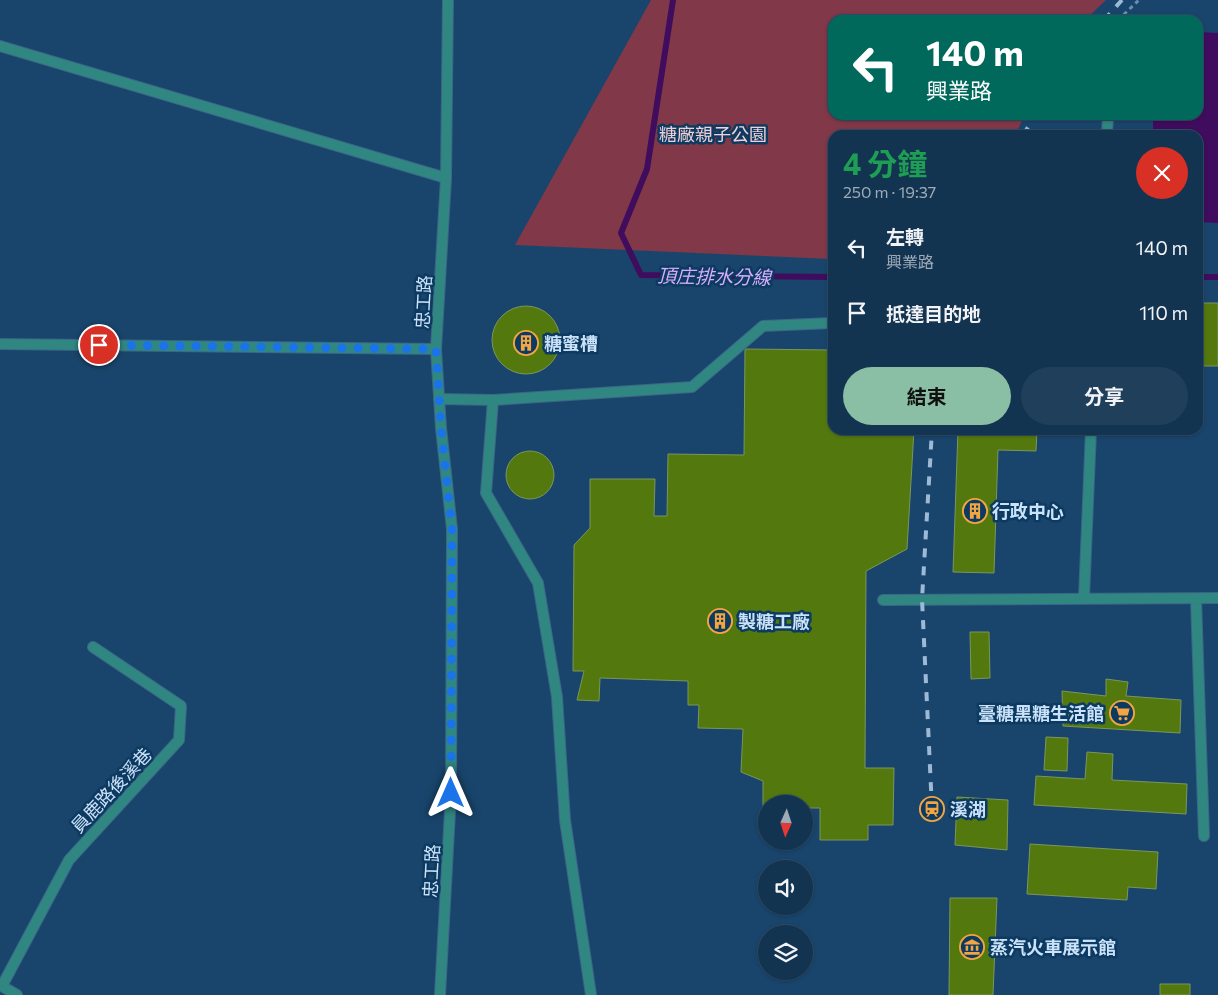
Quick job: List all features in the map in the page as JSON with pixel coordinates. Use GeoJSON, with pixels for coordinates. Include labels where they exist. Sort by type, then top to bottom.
{"type":"FeatureCollection","features":[{"type":"Feature","properties":{"kind":"street","name":"忠工路"},"geometry":{"type":"LineString","coordinates":[[440,995],[451,793],[452,529],[436,349],[446,178],[448,0]]}},
{"type":"Feature","properties":{"kind":"street"},"geometry":{"type":"LineString","coordinates":[[0,46],[446,178]]}},
{"type":"Feature","properties":{"kind":"street"},"geometry":{"type":"LineString","coordinates":[[439,399],[493,400],[692,387],[763,326],[828,323]]}},
{"type":"Feature","properties":{"kind":"street"},"geometry":{"type":"LineString","coordinates":[[0,344],[436,349]]}},
{"type":"Feature","properties":{"kind":"street"},"geometry":{"type":"LineString","coordinates":[[493,400],[486,493],[538,582],[558,697],[565,820],[591,995]]}},
{"type":"Feature","properties":{"kind":"street"},"geometry":{"type":"LineString","coordinates":[[1084,598],[1091,435]]}},
{"type":"Feature","properties":{"kind":"street"},"geometry":{"type":"LineString","coordinates":[[883,600],[1218,598]]}},
{"type":"Feature","properties":{"kind":"street"},"geometry":{"type":"LineString","coordinates":[[1196,599],[1204,836]]}},
{"type":"Feature","properties":{"kind":"street","name":"員鹿路後溪巷"},"geometry":{"type":"LineString","coordinates":[[17,995],[1,985],[69,860],[179,740],[181,706],[93,647]]}},
{"type":"Feature","properties":{"kind":"path"},"geometry":{"type":"LineString","coordinates":[[1123,15],[1139,0]]}},
{"type":"Feature","properties":{"kind":"green space","name":"糖廠親子公園"},"geometry":{"type":"Polygon","coordinates":[[[651,0],[1106,0],[1090,15],[828,15],[828,120],[1022,120],[1018,130],[828,130],[828,259],[515,245],[651,0]]]}},
{"type":"Feature","properties":{"kind":"shaded area"},"geometry":{"type":"Polygon","coordinates":[[[1203,32],[1218,33],[1218,223],[1203,222],[1203,130],[1153,130],[1153,120],[1203,120],[1203,32]]]}},
{"type":"Feature","properties":{"kind":"building"},"geometry":{"type":"Polygon","coordinates":[[[1203,303],[1218,303],[1218,366],[1203,366],[1203,303]]]}},
{"type":"Feature","properties":{"kind":"building","name":"糖蜜槽"},"geometry":{"type":"Polygon","coordinates":[[[526,306],[539,309],[550,316],[557,327],[560,340],[557,353],[550,364],[539,371],[526,374],[513,371],[502,364],[495,353],[492,340],[495,327],[502,316],[513,309],[526,306]]]}},
{"type":"Feature","properties":{"kind":"building","name":"製糖工廠"},"geometry":{"type":"Polygon","coordinates":[[[745,349],[828,350],[828,435],[914,435],[907,549],[866,571],[865,768],[894,768],[893,825],[868,825],[868,840],[820,840],[820,808],[813,808],[813,795],[763,795],[763,781],[741,772],[743,729],[698,728],[699,705],[688,705],[688,681],[600,678],[599,701],[577,700],[584,671],[573,671],[574,545],[590,528],[590,479],[655,479],[654,516],[667,516],[668,454],[744,455],[745,349]]]}},
{"type":"Feature","properties":{"kind":"building","name":"行政中心"},"geometry":{"type":"Polygon","coordinates":[[[958,435],[1037,435],[1036,451],[998,450],[994,573],[953,572],[958,435]]]}},
{"type":"Feature","properties":{"kind":"building"},"geometry":{"type":"Polygon","coordinates":[[[525,451],[535,451],[547,458],[554,470],[554,480],[547,492],[535,499],[525,499],[517,495],[510,488],[506,480],[506,470],[510,462],[517,455],[525,451]]]}},
{"type":"Feature","properties":{"kind":"building"},"geometry":{"type":"Polygon","coordinates":[[[970,632],[989,632],[990,678],[971,679],[970,632]]]}},
{"type":"Feature","properties":{"kind":"building","name":"臺糖黑糖生活館"},"geometry":{"type":"Polygon","coordinates":[[[1106,679],[1128,682],[1126,696],[1181,700],[1180,733],[1063,726],[1062,691],[1106,696],[1106,679]]]}},
{"type":"Feature","properties":{"kind":"building"},"geometry":{"type":"Polygon","coordinates":[[[1046,737],[1068,738],[1067,771],[1044,770],[1046,737]]]}},
{"type":"Feature","properties":{"kind":"building"},"geometry":{"type":"Polygon","coordinates":[[[1087,752],[1113,754],[1112,780],[1187,784],[1186,814],[1034,805],[1036,776],[1085,779],[1087,752]]]}},
{"type":"Feature","properties":{"kind":"building"},"geometry":{"type":"Polygon","coordinates":[[[957,797],[1008,800],[1007,850],[955,845],[957,797]]]}},
{"type":"Feature","properties":{"kind":"building"},"geometry":{"type":"Polygon","coordinates":[[[1030,844],[1158,852],[1156,889],[1128,887],[1127,900],[1027,894],[1030,844]]]}},
{"type":"Feature","properties":{"kind":"building","name":"蒸汽火車展示館"},"geometry":{"type":"Polygon","coordinates":[[[950,898],[997,898],[993,995],[949,995],[950,898]]]}},
{"type":"Feature","properties":{"kind":"building"},"geometry":{"type":"Polygon","coordinates":[[[1160,984],[1190,984],[1190,995],[1160,995],[1160,984]]]}},
{"type":"Feature","properties":{"kind":"waterway","name":"頂庄排水分線"},"geometry":{"type":"LineString","coordinates":[[673,0],[647,169],[621,233],[641,275],[828,277]]}},
{"type":"Feature","properties":{"kind":"waterway","name":"頂庄排水分線"},"geometry":{"type":"LineString","coordinates":[[1203,277],[1218,277]]}},
{"type":"Feature","properties":{"kind":"railway"},"geometry":{"type":"LineString","coordinates":[[1108,15],[1122,0]]}},
{"type":"Feature","properties":{"kind":"railway"},"geometry":{"type":"LineString","coordinates":[[1026,130],[1033,120]]}},
{"type":"Feature","properties":{"kind":"railway"},"geometry":{"type":"LineString","coordinates":[[932,435],[922,599],[932,809]]}},
{"type":"Feature","properties":{"kind":"place","name":"糖蜜槽"},"geometry":{"type":"Point","coordinates":[526,343]}},
{"type":"Feature","properties":{"kind":"place","name":"行政中心"},"geometry":{"type":"Point","coordinates":[975,511]}},
{"type":"Feature","properties":{"kind":"place","name":"製糖工廠"},"geometry":{"type":"Point","coordinates":[720,621]}},
{"type":"Feature","properties":{"kind":"place","name":"臺糖黑糖生活館"},"geometry":{"type":"Point","coordinates":[1122,713]}},
{"type":"Feature","properties":{"kind":"place","name":"溪湖"},"geometry":{"type":"Point","coordinates":[932,809]}},
{"type":"Feature","properties":{"kind":"place","name":"蒸汽火車展示館"},"geometry":{"type":"Point","coordinates":[972,947]}},
{"type":"Feature","properties":{"kind":"route"},"geometry":{"type":"LineString","coordinates":[[99,345],[436,349],[441,428],[452,529],[451,793]]}}]}
